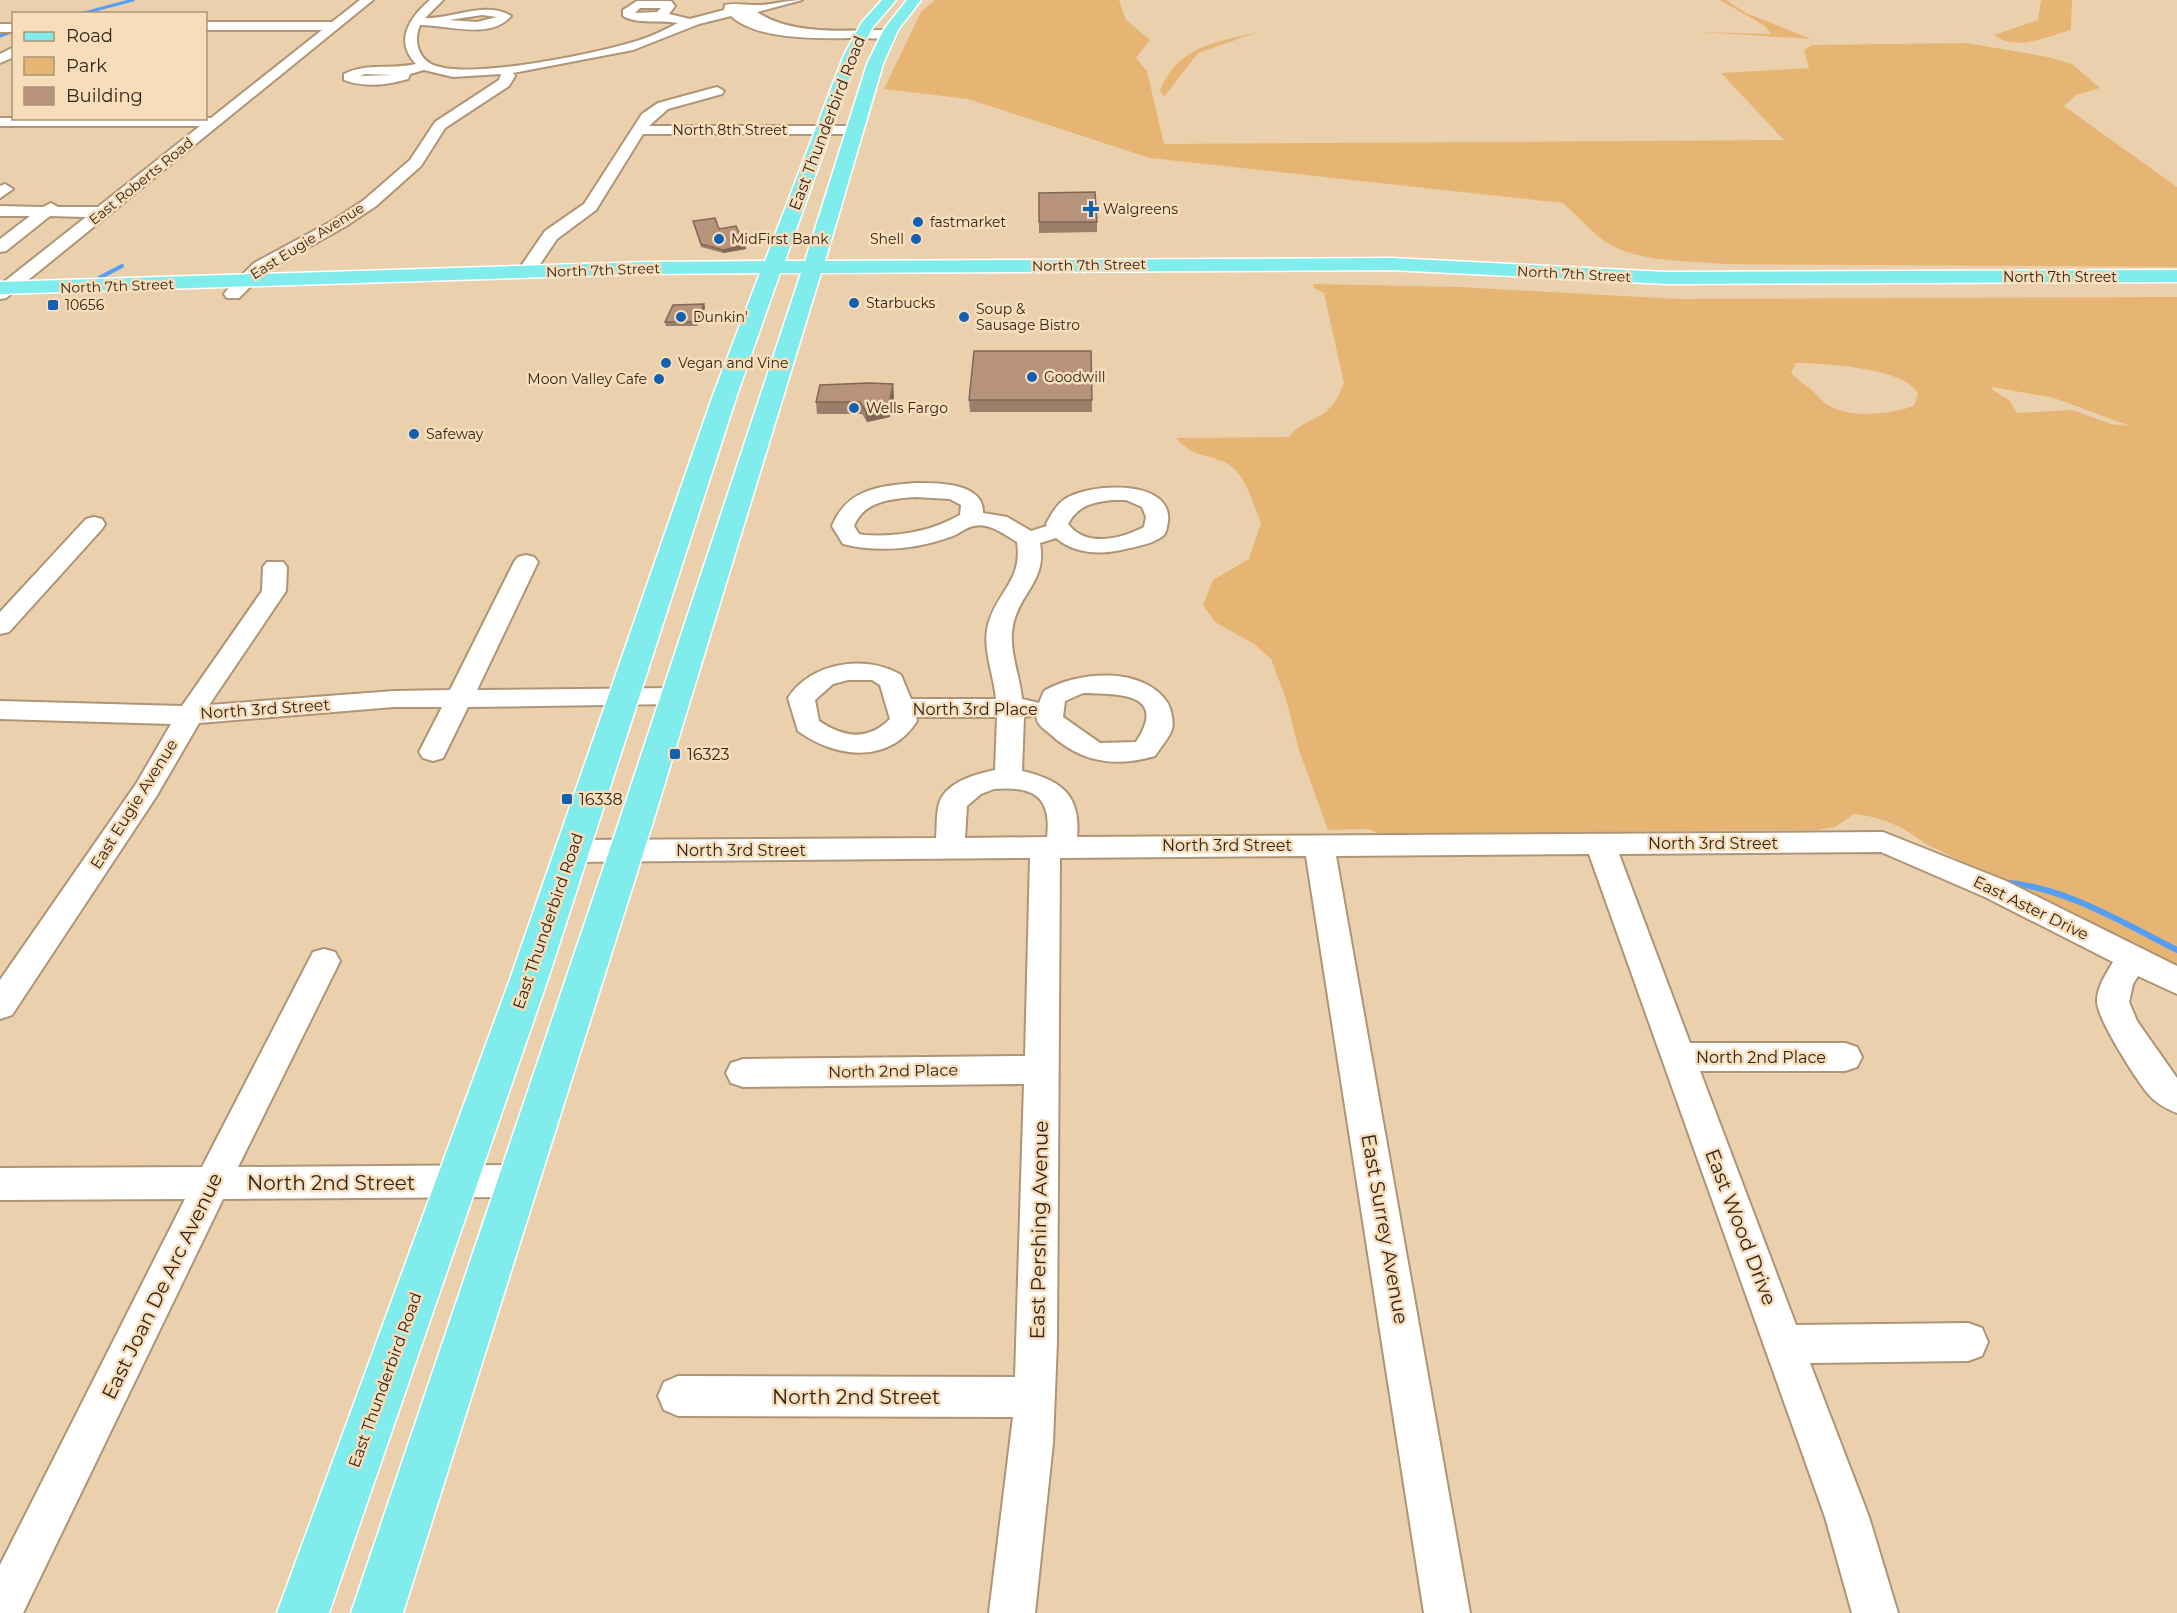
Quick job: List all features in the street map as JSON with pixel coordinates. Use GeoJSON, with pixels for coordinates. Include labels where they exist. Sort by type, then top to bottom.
{"type":"FeatureCollection","features":[{"type":"Feature","properties":{"kind":"main road","name":"East Thunderbird Road"},"geometry":{"type":"LineString","coordinates":[[303,1613],[529,979],[725,395],[822,130],[861,34],[889,0]]}},
{"type":"Feature","properties":{"kind":"main road","name":"East Thunderbird Road"},"geometry":{"type":"LineString","coordinates":[[377,1613],[626,851],[825,230],[875,64],[888,34],[914,0]]}},
{"type":"Feature","properties":{"kind":"main road"},"geometry":{"type":"LineString","coordinates":[[804,181],[837,186]]}},
{"type":"Feature","properties":{"kind":"main road"},"geometry":{"type":"LineString","coordinates":[[804,181],[823,195],[816,219],[825,230]]}},
{"type":"Feature","properties":{"kind":"main road","name":"North 7th Street"},"geometry":{"type":"LineString","coordinates":[[810,274],[1380,264],[1650,278],[2177,276]]}},
{"type":"Feature","properties":{"kind":"main road","name":"North 7th Street"},"geometry":{"type":"LineString","coordinates":[[238,287],[526,272],[1384,277],[1680,291],[2177,289]]}},
{"type":"Feature","properties":{"kind":"main road","name":"North 7th Street"},"geometry":{"type":"LineString","coordinates":[[2,293],[770,274]]}},
{"type":"Feature","properties":{"kind":"street","name":"East Roberts Road"},"geometry":{"type":"LineString","coordinates":[[2,293],[101,204],[215,122],[367,0]]}},
{"type":"Feature","properties":{"kind":"street"},"geometry":{"type":"LineString","coordinates":[[437,0],[417,21],[410,34],[411,45],[420,63],[435,70],[457,73],[505,70],[626,48],[648,41],[689,22],[796,0]]}},
{"type":"Feature","properties":{"kind":"street"},"geometry":{"type":"LineString","coordinates":[[746,9],[758,20],[775,27]]}},
{"type":"Feature","properties":{"kind":"street"},"geometry":{"type":"LineString","coordinates":[[731,12],[775,27],[820,35],[888,34]]}},
{"type":"Feature","properties":{"kind":"street"},"geometry":{"type":"LineString","coordinates":[[661,16],[689,22]]}},
{"type":"Feature","properties":{"kind":"street"},"geometry":{"type":"LineString","coordinates":[[417,21],[440,20]]}},
{"type":"Feature","properties":{"kind":"street"},"geometry":{"type":"LineString","coordinates":[[207,26],[335,26]]}},
{"type":"Feature","properties":{"kind":"street"},"geometry":{"type":"LineString","coordinates":[[404,71],[426,66]]}},
{"type":"Feature","properties":{"kind":"street","name":"East Eugie Avenue"},"geometry":{"type":"LineString","coordinates":[[238,287],[260,267],[340,223],[370,203],[416,164],[440,125],[504,83],[508,76],[505,70]]}},
{"type":"Feature","properties":{"kind":"street"},"geometry":{"type":"LineString","coordinates":[[526,272],[551,235],[590,207],[647,117],[663,106],[717,91]]}},
{"type":"Feature","properties":{"kind":"street"},"geometry":{"type":"LineString","coordinates":[[0,122],[215,122]]}},
{"type":"Feature","properties":{"kind":"street","name":"North 8th Street"},"geometry":{"type":"LineString","coordinates":[[640,130],[855,130]]}},
{"type":"Feature","properties":{"kind":"street"},"geometry":{"type":"LineString","coordinates":[[29,196],[68,196],[101,204]]}},
{"type":"Feature","properties":{"kind":"street"},"geometry":{"type":"LineString","coordinates":[[0,247],[68,196]]}},
{"type":"Feature","properties":{"kind":"street"},"geometry":{"type":"LineString","coordinates":[[0,211],[47,212],[101,204]]}},
{"type":"Feature","properties":{"kind":"street"},"geometry":{"type":"LineString","coordinates":[[971,518],[972,503],[958,494],[933,489],[914,490],[866,499],[849,512],[843,526],[851,539],[878,544],[903,541],[958,527],[971,518],[999,522],[1028,539],[1059,530]]}},
{"type":"Feature","properties":{"kind":"street"},"geometry":{"type":"LineString","coordinates":[[0,627],[94,524]]}},
{"type":"Feature","properties":{"kind":"street"},"geometry":{"type":"LineString","coordinates":[[1008,779],[1010,708],[998,646],[1003,614],[1032,569],[1028,539]]}},
{"type":"Feature","properties":{"kind":"street"},"geometry":{"type":"LineString","coordinates":[[434,752],[526,562]]}},
{"type":"Feature","properties":{"kind":"street","name":"East Eugie Avenue"},"geometry":{"type":"LineString","coordinates":[[0,1006],[146,790],[190,714],[274,591],[275,567]]}},
{"type":"Feature","properties":{"kind":"street","name":"North 3rd Street"},"geometry":{"type":"LineString","coordinates":[[0,710],[117,716],[190,714],[393,699],[674,696]]}},
{"type":"Feature","properties":{"kind":"street","name":"North 3rd Place"},"geometry":{"type":"LineString","coordinates":[[902,708],[1049,710]]}},
{"type":"Feature","properties":{"kind":"street","name":"East Pershing Avenue"},"geometry":{"type":"LineString","coordinates":[[950,848],[953,803],[971,788],[996,779],[1023,780],[1046,789],[1061,805],[1063,825],[1053,846],[1042,1070],[1032,1443],[1012,1613]]}},
{"type":"Feature","properties":{"kind":"street","name":"North 3rd Street"},"geometry":{"type":"LineString","coordinates":[[571,851],[1883,842]]}},
{"type":"Feature","properties":{"kind":"street","name":"East Aster Drive"},"geometry":{"type":"LineString","coordinates":[[1883,842],[1928,858],[1981,882],[2177,981]]}},
{"type":"Feature","properties":{"kind":"street","name":"East Wood Drive"},"geometry":{"type":"LineString","coordinates":[[1600,844],[1847,1517],[1875,1613]]}},
{"type":"Feature","properties":{"kind":"street","name":"East Surrey Avenue"},"geometry":{"type":"LineString","coordinates":[[1319,845],[1389,1253],[1447,1613]]}},
{"type":"Feature","properties":{"kind":"street"},"geometry":{"type":"LineString","coordinates":[[2132,958],[2117,983],[2113,1002],[2123,1027],[2162,1086],[2177,1098]]}},
{"type":"Feature","properties":{"kind":"street","name":"East Joan De Arc Avenue"},"geometry":{"type":"LineString","coordinates":[[0,1612],[324,961]]}},
{"type":"Feature","properties":{"kind":"street","name":"North 2nd Place"},"geometry":{"type":"LineString","coordinates":[[1677,1057],[1845,1057]]}},
{"type":"Feature","properties":{"kind":"street","name":"North 2nd Place"},"geometry":{"type":"LineString","coordinates":[[743,1073],[1042,1070]]}},
{"type":"Feature","properties":{"kind":"street","name":"North 2nd Street"},"geometry":{"type":"LineString","coordinates":[[0,1184],[518,1181]]}},
{"type":"Feature","properties":{"kind":"street"},"geometry":{"type":"LineString","coordinates":[[1785,1344],[1968,1342]]}},
{"type":"Feature","properties":{"kind":"street","name":"North 2nd Street"},"geometry":{"type":"LineString","coordinates":[[678,1396],[1034,1397]]}},
{"type":"Feature","properties":{"kind":"green space"},"geometry":{"type":"Polygon","coordinates":[[[935,0],[1119,0],[1126,20],[1150,40],[1136,58],[1147,71],[1164,144],[1784,140],[1721,73],[1809,68],[1804,50],[1812,45],[1966,43],[2048,57],[2072,64],[2100,88],[2076,95],[2064,106],[2177,187],[2177,267],[1721,264],[1674,261],[1642,256],[1613,246],[1600,238],[1563,203],[1150,158],[968,99],[884,89],[921,12],[935,0]]]}},
{"type":"Feature","properties":{"kind":"green space"},"geometry":{"type":"Polygon","coordinates":[[[1720,0],[1726,0],[1746,13],[1811,39],[1699,32],[1771,34],[1765,26],[1720,0]]]}},
{"type":"Feature","properties":{"kind":"green space"},"geometry":{"type":"Polygon","coordinates":[[[2041,0],[2072,0],[2071,30],[2042,39],[2022,42],[2002,40],[1994,35],[2038,20],[2041,0]]]}},
{"type":"Feature","properties":{"kind":"green space"},"geometry":{"type":"Polygon","coordinates":[[[1261,31],[1198,53],[1164,97],[1160,91],[1168,75],[1189,55],[1215,43],[1261,31]]]}},
{"type":"Feature","properties":{"kind":"green space"},"geometry":{"type":"Polygon","coordinates":[[[1313,284],[1460,287],[1678,299],[2177,297],[2177,968],[1926,844],[1901,828],[1865,815],[1854,814],[1835,827],[1818,830],[1380,834],[1368,829],[1328,830],[1298,747],[1286,699],[1271,659],[1254,644],[1215,622],[1203,605],[1213,580],[1249,559],[1261,523],[1252,499],[1244,482],[1233,468],[1219,460],[1194,452],[1176,438],[1289,437],[1297,429],[1332,406],[1344,383],[1324,293],[1314,288],[1313,284]],[[1796,363],[1791,372],[1795,377],[1827,404],[1849,413],[1872,414],[1914,406],[1918,394],[1911,385],[1882,373],[1844,366],[1796,363]],[[1993,387],[1991,389],[2009,400],[2017,413],[2072,410],[2111,424],[2130,426],[2054,398],[1993,387]]]}},
{"type":"Feature","properties":{"kind":"building","name":"Walgreens"},"geometry":{"type":"Polygon","coordinates":[[[1095,192],[1097,222],[1039,222],[1039,193],[1095,192]]]}},
{"type":"Feature","properties":{"kind":"building","name":"MidFirst Bank"},"geometry":{"type":"Polygon","coordinates":[[[715,218],[719,229],[736,226],[745,245],[723,250],[701,244],[693,221],[715,218]]]}},
{"type":"Feature","properties":{"kind":"building"},"geometry":{"type":"Polygon","coordinates":[[[704,304],[696,322],[665,322],[673,305],[704,304]]]}},
{"type":"Feature","properties":{"kind":"building","name":"Goodwill"},"geometry":{"type":"Polygon","coordinates":[[[974,351],[1091,351],[1092,400],[969,400],[974,351]]]}},
{"type":"Feature","properties":{"kind":"building"},"geometry":{"type":"Polygon","coordinates":[[[893,384],[889,405],[865,410],[860,402],[816,402],[820,385],[893,384]]]}},
{"type":"Feature","properties":{"kind":"waterway"},"geometry":{"type":"LineString","coordinates":[[88,12],[133,0]]}},
{"type":"Feature","properties":{"kind":"waterway"},"geometry":{"type":"LineString","coordinates":[[0,36],[12,32]]}},
{"type":"Feature","properties":{"kind":"waterway"},"geometry":{"type":"LineString","coordinates":[[99,278],[122,266]]}},
{"type":"Feature","properties":{"kind":"waterway"},"geometry":{"type":"LineString","coordinates":[[2000,882],[2047,890],[2069,898],[2113,917],[2177,950]]}},
{"type":"Feature","properties":{"kind":"place","name":"Walgreens"},"geometry":{"type":"Point","coordinates":[1091,209]}},
{"type":"Feature","properties":{"kind":"place","name":"fastmarket"},"geometry":{"type":"Point","coordinates":[918,222]}},
{"type":"Feature","properties":{"kind":"place","name":"MidFirst Bank"},"geometry":{"type":"Point","coordinates":[719,239]}},
{"type":"Feature","properties":{"kind":"place","name":"Shell"},"geometry":{"type":"Point","coordinates":[916,239]}},
{"type":"Feature","properties":{"kind":"place","name":"Starbucks"},"geometry":{"type":"Point","coordinates":[854,303]}},
{"type":"Feature","properties":{"kind":"place","name":"10656"},"geometry":{"type":"Point","coordinates":[53,305]}},
{"type":"Feature","properties":{"kind":"place","name":"Dunkin'"},"geometry":{"type":"Point","coordinates":[681,317]}},
{"type":"Feature","properties":{"kind":"place","name":"Soup & Sausage Bistro"},"geometry":{"type":"Point","coordinates":[964,317]}},
{"type":"Feature","properties":{"kind":"place","name":"Vegan and Vine"},"geometry":{"type":"Point","coordinates":[666,363]}},
{"type":"Feature","properties":{"kind":"place","name":"Goodwill"},"geometry":{"type":"Point","coordinates":[1032,377]}},
{"type":"Feature","properties":{"kind":"place","name":"Moon Valley Cafe"},"geometry":{"type":"Point","coordinates":[659,379]}},
{"type":"Feature","properties":{"kind":"place","name":"Wells Fargo"},"geometry":{"type":"Point","coordinates":[854,408]}},
{"type":"Feature","properties":{"kind":"place","name":"Safeway"},"geometry":{"type":"Point","coordinates":[414,434]}},
{"type":"Feature","properties":{"kind":"place","name":"16323"},"geometry":{"type":"Point","coordinates":[675,754]}},
{"type":"Feature","properties":{"kind":"place","name":"16338"},"geometry":{"type":"Point","coordinates":[567,799]}}]}
